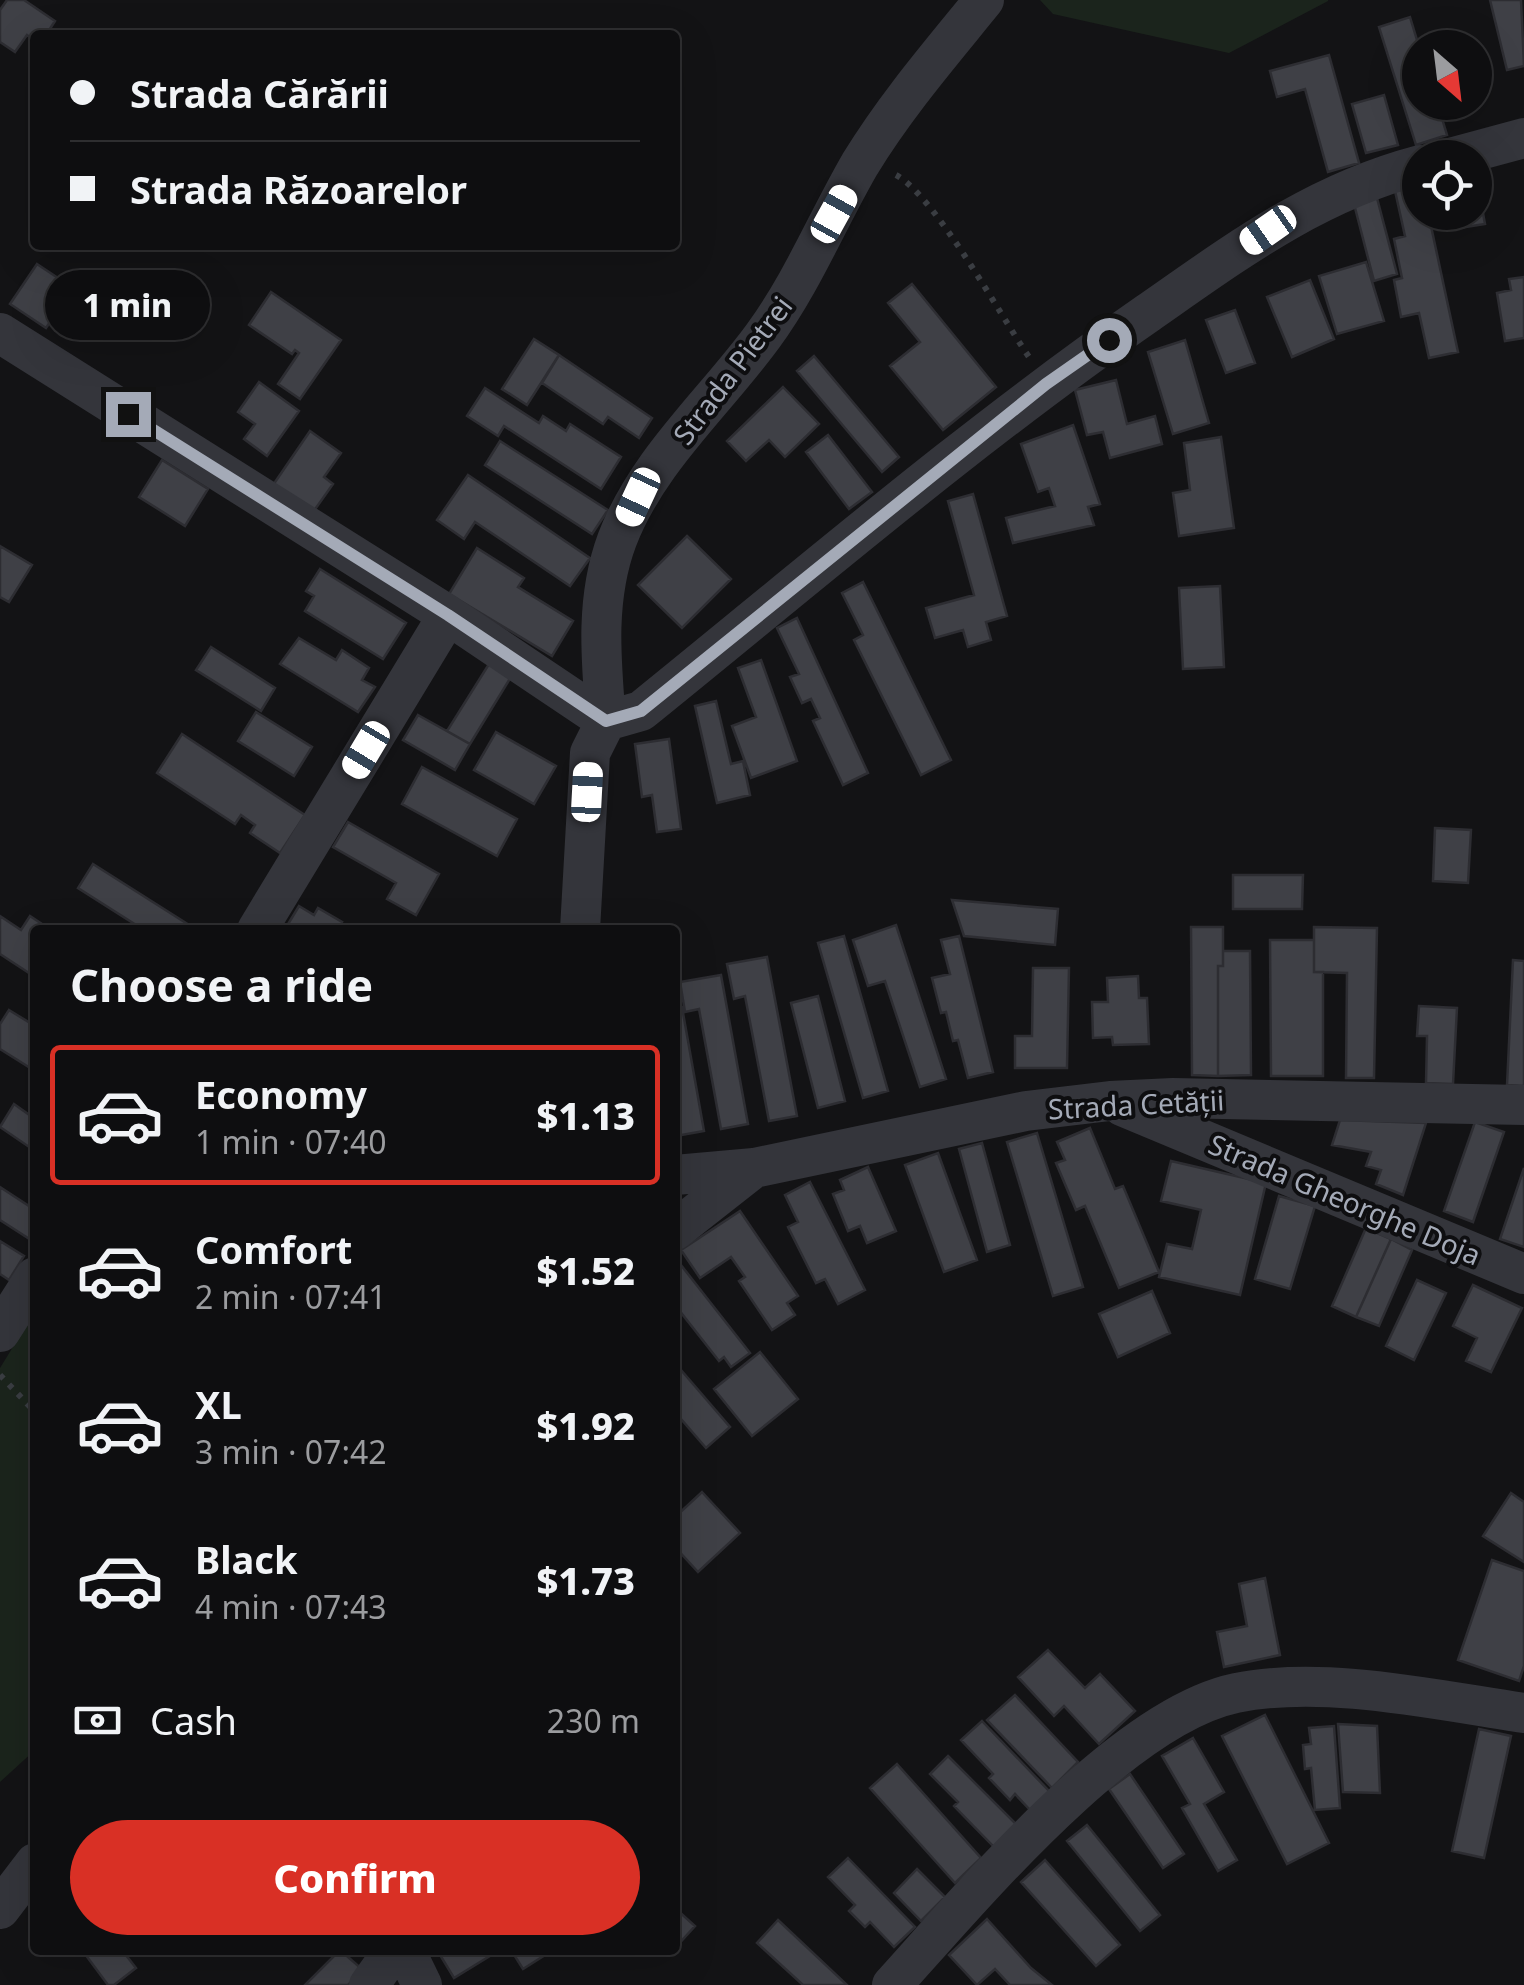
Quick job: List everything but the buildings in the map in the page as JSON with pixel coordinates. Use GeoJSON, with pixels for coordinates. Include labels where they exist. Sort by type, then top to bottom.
{"type":"FeatureCollection","features":[{"type":"Feature","properties":{"kind":"street","name":"Strada Pietrei"},"geometry":{"type":"LineString","coordinates":[[606,721],[600,647],[607,575],[617,540],[638,497],[775,318],[894,113],[984,0]]}},
{"type":"Feature","properties":{"kind":"street"},"geometry":{"type":"LineString","coordinates":[[1492,147],[1524,138]]}},
{"type":"Feature","properties":{"kind":"street"},"geometry":{"type":"LineString","coordinates":[[580,925],[590,753],[606,721],[641,711],[1046,384],[1268,230],[1323,199],[1402,170]]}},
{"type":"Feature","properties":{"kind":"street"},"geometry":{"type":"LineString","coordinates":[[0,334],[448,615],[606,721]]}},
{"type":"Feature","properties":{"kind":"street"},"geometry":{"type":"LineString","coordinates":[[260,925],[448,615]]}},
{"type":"Feature","properties":{"kind":"street","name":"Strada Cetății"},"geometry":{"type":"LineString","coordinates":[[680,1175],[754,1168],[1026,1111],[1110,1101],[1173,1098],[1524,1106]]}},
{"type":"Feature","properties":{"kind":"street","name":"Strada Gheorghe Doja"},"geometry":{"type":"LineString","coordinates":[[1110,1101],[1524,1274]]}},
{"type":"Feature","properties":{"kind":"street","name":"Strada Cetății"},"geometry":{"type":"LineString","coordinates":[[680,1226],[754,1168]]}},
{"type":"Feature","properties":{"kind":"street"},"geometry":{"type":"LineString","coordinates":[[0,1332],[30,1285]]}},
{"type":"Feature","properties":{"kind":"street"},"geometry":{"type":"LineString","coordinates":[[892,1985],[1044,1824],[1124,1752],[1200,1703],[1237,1693],[1284,1688],[1375,1691],[1524,1713]]}},
{"type":"Feature","properties":{"kind":"street"},"geometry":{"type":"LineString","coordinates":[[0,1909],[30,1870]]}},
{"type":"Feature","properties":{"kind":"street"},"geometry":{"type":"LineString","coordinates":[[369,1985],[390,1955]]}},
{"type":"Feature","properties":{"kind":"street"},"geometry":{"type":"LineString","coordinates":[[407,1955],[422,1985]]}},
{"type":"Feature","properties":{"kind":"path"},"geometry":{"type":"LineString","coordinates":[[861,164],[891,172],[909,182],[929,205],[1046,384]]}},
{"type":"Feature","properties":{"kind":"path"},"geometry":{"type":"LineString","coordinates":[[0,1374],[30,1407]]}},
{"type":"Feature","properties":{"kind":"shaded area"},"geometry":{"type":"Polygon","coordinates":[[[1040,0],[1328,1],[1229,53],[1053,14],[1040,0]]]}},
{"type":"Feature","properties":{"kind":"shaded area"},"geometry":{"type":"Polygon","coordinates":[[[30,1319],[30,1755],[0,1782],[0,1368],[30,1319]]]}},
{"type":"Feature","properties":{"kind":"route"},"geometry":{"type":"LineString","coordinates":[[128,414],[448,615],[606,721],[641,711],[1046,384],[1109,340]]}}]}
